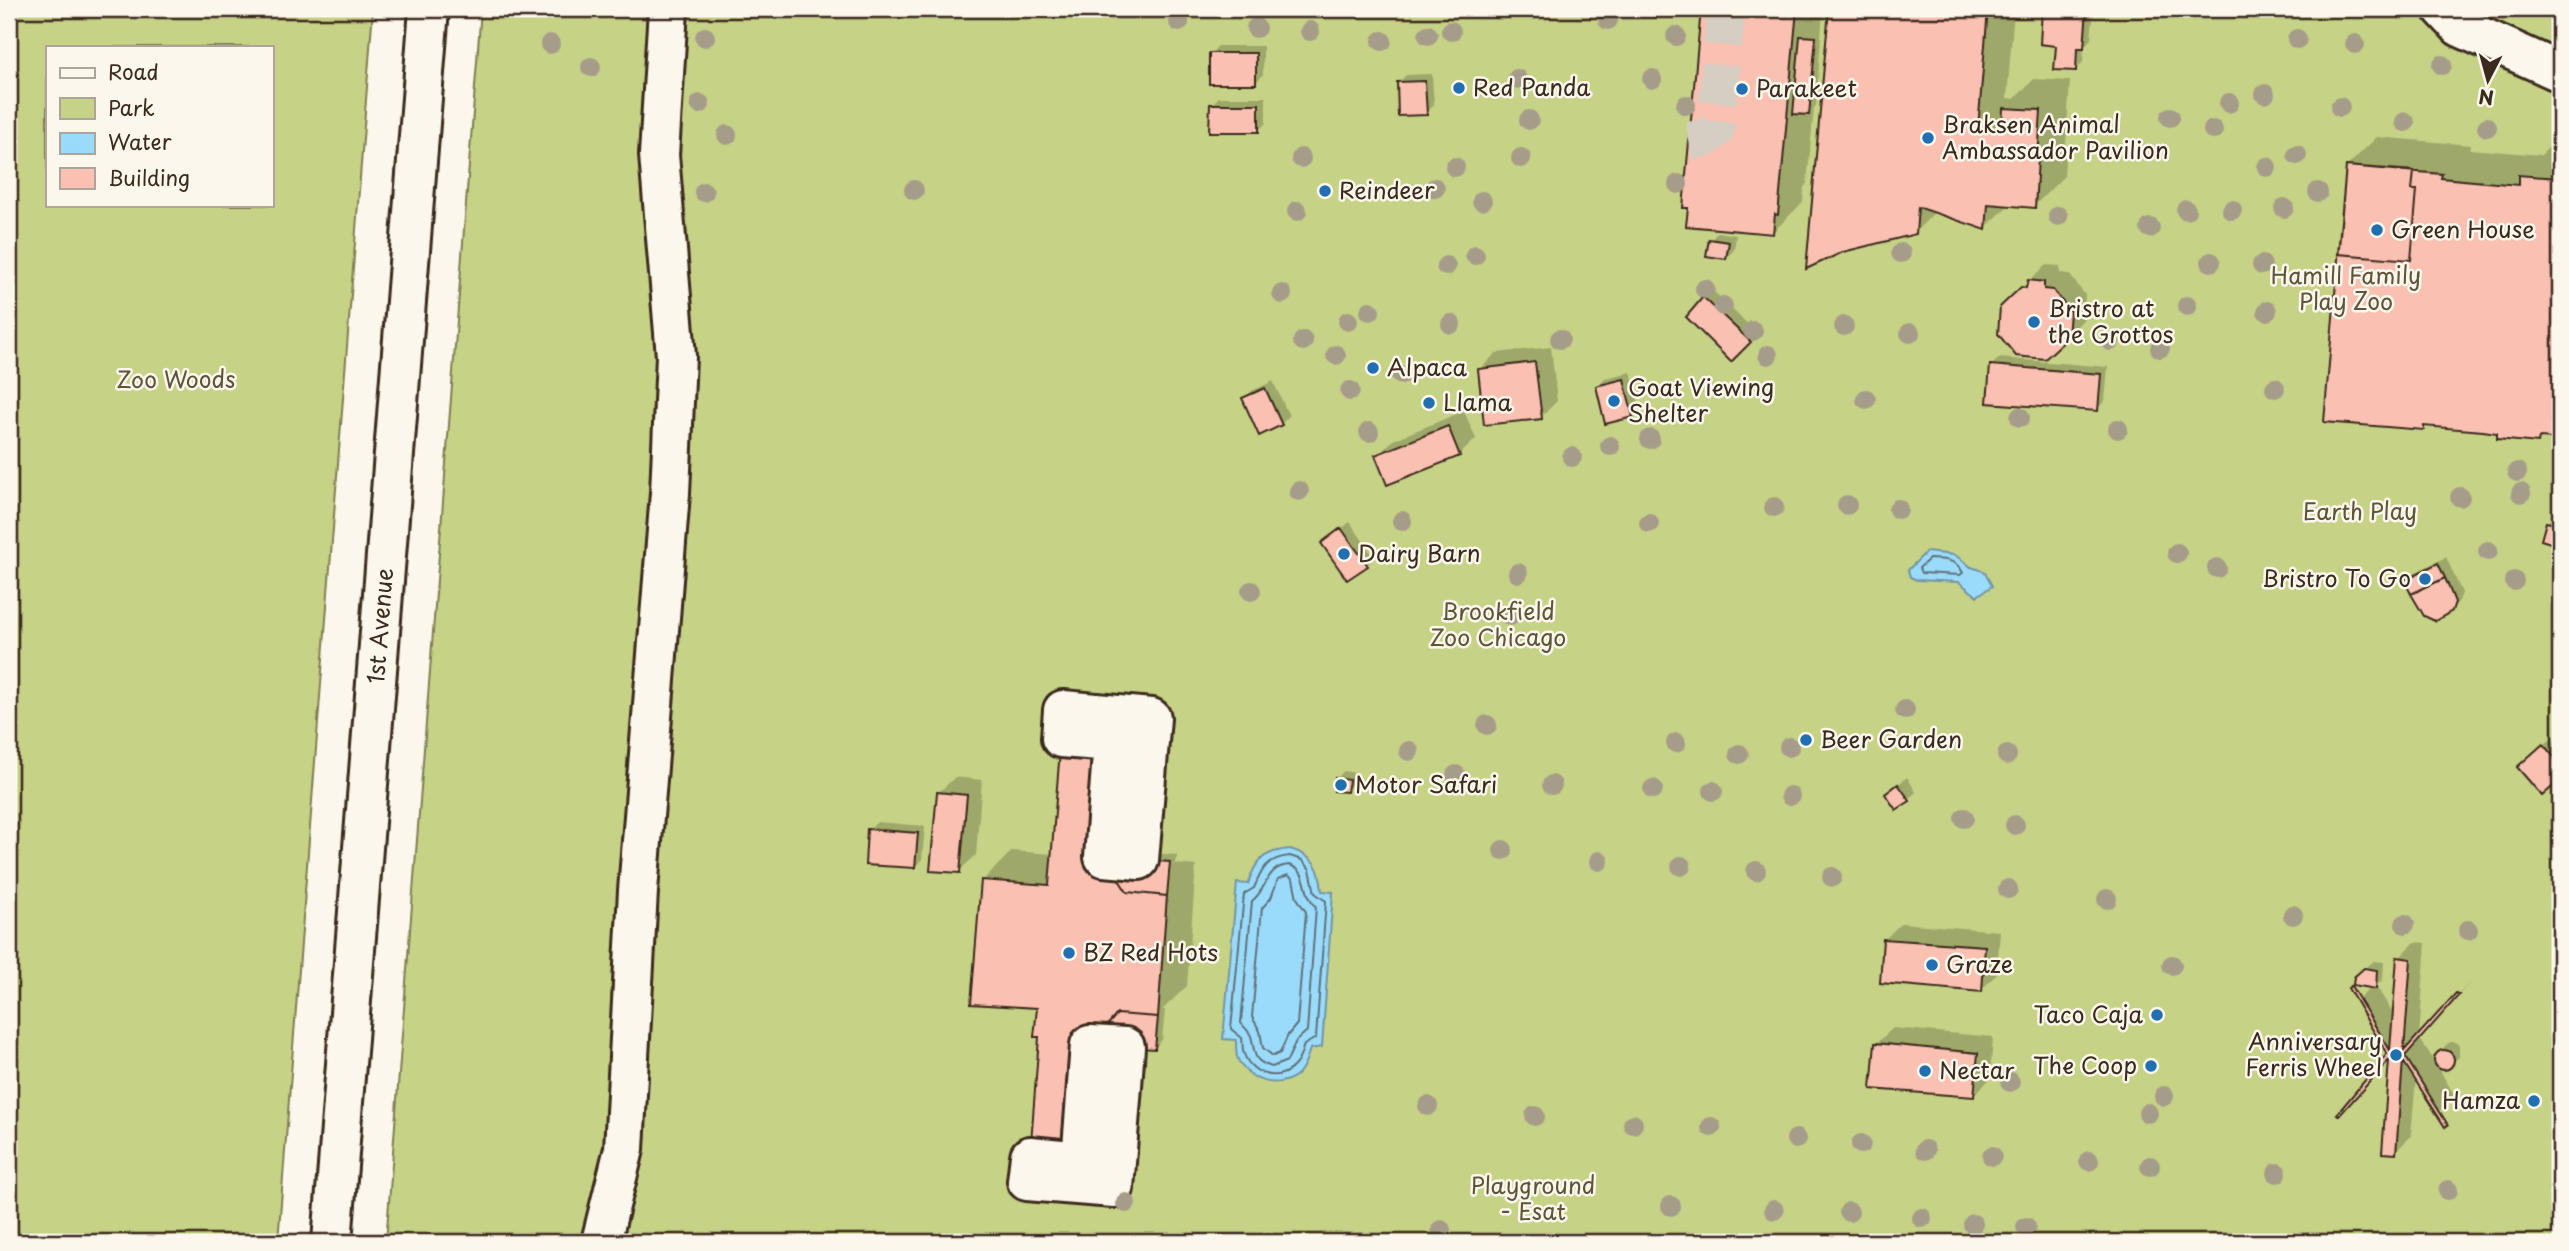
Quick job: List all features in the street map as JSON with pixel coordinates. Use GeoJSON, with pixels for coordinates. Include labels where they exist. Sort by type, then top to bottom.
{"type":"FeatureCollection","features":[{"type":"Feature","properties":{"kind":"main road","name":"1st Avenue"},"geometry":{"type":"LineString","coordinates":[[332,1242],[429,9]]}},
{"type":"Feature","properties":{"kind":"main road"},"geometry":{"type":"LineString","coordinates":[[601,1242],[624,1149],[638,891],[670,493],[676,356],[659,155],[668,9]]}},
{"type":"Feature","properties":{"kind":"main road"},"geometry":{"type":"LineString","coordinates":[[2443,9],[2460,27],[2560,72]]}},
{"type":"Feature","properties":{"kind":"green space","name":"Zoo Woods"},"geometry":{"type":"Polygon","coordinates":[[[9,9],[373,9],[278,1242],[9,1242],[9,9]]]}},
{"type":"Feature","properties":{"kind":"green space","name":"Brookfield Zoo Chicago"},"geometry":{"type":"Polygon","coordinates":[[[481,9],[2560,9],[2560,1242],[386,1242],[481,9]]]}},
{"type":"Feature","properties":{"kind":"water"},"geometry":{"type":"Polygon","coordinates":[[[1926,552],[1955,555],[1971,567],[1984,571],[1992,586],[1977,596],[1959,582],[1917,580],[1910,577],[1908,570],[1926,552]]]}},
{"type":"Feature","properties":{"kind":"water"},"geometry":{"type":"Polygon","coordinates":[[[1290,849],[1305,855],[1314,863],[1320,875],[1322,891],[1333,892],[1322,1047],[1310,1049],[1298,1074],[1281,1082],[1272,1082],[1263,1081],[1248,1072],[1237,1057],[1236,1040],[1223,1039],[1237,883],[1248,884],[1262,858],[1290,849]]]}},
{"type":"Feature","properties":{"kind":"building"},"geometry":{"type":"Polygon","coordinates":[[[1701,9],[1797,9],[1778,215],[1775,214],[1773,234],[1686,226],[1688,208],[1683,208],[1701,9]]]}},
{"type":"Feature","properties":{"kind":"building","name":"Braksen Animal Ambassador Pavilion"},"geometry":{"type":"Polygon","coordinates":[[[1829,9],[1988,9],[1978,128],[2002,130],[2003,108],[2041,110],[2035,208],[1988,204],[1986,230],[1918,207],[1916,234],[1843,252],[1806,269],[1829,9]]]}},
{"type":"Feature","properties":{"kind":"building"},"geometry":{"type":"Polygon","coordinates":[[[2042,9],[2087,9],[2084,48],[2077,48],[2076,71],[2054,70],[2056,46],[2040,44],[2042,9]]]}},
{"type":"Feature","properties":{"kind":"building"},"geometry":{"type":"Polygon","coordinates":[[[2536,9],[2560,9],[2560,20],[2536,9]]]}},
{"type":"Feature","properties":{"kind":"building"},"geometry":{"type":"Polygon","coordinates":[[[1800,36],[1816,37],[1809,115],[1793,114],[1800,36]]]}},
{"type":"Feature","properties":{"kind":"building"},"geometry":{"type":"Polygon","coordinates":[[[1209,53],[1256,53],[1256,84],[1209,84],[1209,53]]]}},
{"type":"Feature","properties":{"kind":"building"},"geometry":{"type":"Polygon","coordinates":[[[1425,81],[1427,115],[1398,116],[1397,82],[1425,81]]]}},
{"type":"Feature","properties":{"kind":"building"},"geometry":{"type":"Polygon","coordinates":[[[1210,104],[1259,104],[1259,132],[1209,132],[1210,104]]]}},
{"type":"Feature","properties":{"kind":"building","name":"Hamill Family Play Zoo"},"geometry":{"type":"Polygon","coordinates":[[[2346,166],[2442,174],[2441,178],[2518,185],[2518,175],[2558,178],[2560,383],[2555,439],[2539,438],[2538,443],[2497,439],[2497,433],[2483,431],[2424,426],[2424,430],[2324,422],[2346,166]]]}},
{"type":"Feature","properties":{"kind":"building","name":"Green House"},"geometry":{"type":"Polygon","coordinates":[[[2346,166],[2414,171],[2412,190],[2417,190],[2411,260],[2338,254],[2346,166]]]}},
{"type":"Feature","properties":{"kind":"building"},"geometry":{"type":"Polygon","coordinates":[[[1709,239],[1729,242],[1726,259],[1706,256],[1709,239]]]}},
{"type":"Feature","properties":{"kind":"building","name":"Bristro at the Grottos"},"geometry":{"type":"Polygon","coordinates":[[[2028,280],[2044,282],[2044,289],[2053,290],[2070,311],[2068,338],[2045,359],[2016,356],[1998,334],[2000,307],[2021,287],[2026,288],[2028,280]]]}},
{"type":"Feature","properties":{"kind":"building"},"geometry":{"type":"Polygon","coordinates":[[[1703,297],[1751,342],[1731,362],[1686,317],[1703,297]]]}},
{"type":"Feature","properties":{"kind":"building"},"geometry":{"type":"Polygon","coordinates":[[[1535,362],[1542,419],[1484,425],[1478,369],[1535,362]]]}},
{"type":"Feature","properties":{"kind":"building"},"geometry":{"type":"Polygon","coordinates":[[[1990,365],[2101,374],[2098,411],[1987,403],[1990,365]]]}},
{"type":"Feature","properties":{"kind":"building","name":"Goat Viewing Shelter"},"geometry":{"type":"Polygon","coordinates":[[[1624,379],[1633,417],[1605,424],[1596,386],[1624,379]]]}},
{"type":"Feature","properties":{"kind":"building"},"geometry":{"type":"Polygon","coordinates":[[[1265,388],[1282,425],[1259,436],[1242,398],[1265,388]]]}},
{"type":"Feature","properties":{"kind":"building"},"geometry":{"type":"Polygon","coordinates":[[[1448,426],[1460,456],[1387,485],[1375,455],[1448,426]]]}},
{"type":"Feature","properties":{"kind":"building"},"geometry":{"type":"Polygon","coordinates":[[[2546,522],[2560,525],[2560,546],[2541,540],[2546,522]]]}},
{"type":"Feature","properties":{"kind":"building","name":"Dairy Barn"},"geometry":{"type":"Polygon","coordinates":[[[1341,528],[1368,566],[1347,580],[1321,543],[1341,528]]]}},
{"type":"Feature","properties":{"kind":"building","name":"Bristro To Go"},"geometry":{"type":"Polygon","coordinates":[[[2438,563],[2445,578],[2411,594],[2404,580],[2438,563]]]}},
{"type":"Feature","properties":{"kind":"building"},"geometry":{"type":"Polygon","coordinates":[[[2445,578],[2455,602],[2452,611],[2435,621],[2424,616],[2411,594],[2445,578]]]}},
{"type":"Feature","properties":{"kind":"building","name":"BZ Red Hots"},"geometry":{"type":"Polygon","coordinates":[[[1061,738],[1113,742],[1104,857],[1127,892],[1167,896],[1158,1017],[1117,1014],[1090,1045],[1081,1161],[1030,1156],[1039,1037],[1034,1037],[1037,1008],[971,1004],[981,880],[1049,885],[1061,738]]]}},
{"type":"Feature","properties":{"kind":"building"},"geometry":{"type":"Polygon","coordinates":[[[2543,744],[2560,764],[2560,780],[2542,796],[2517,767],[2543,744]]]}},
{"type":"Feature","properties":{"kind":"building","name":"Motor Safari"},"geometry":{"type":"Polygon","coordinates":[[[1335,778],[1349,780],[1347,792],[1334,791],[1335,778]]]}},
{"type":"Feature","properties":{"kind":"building"},"geometry":{"type":"Polygon","coordinates":[[[1898,784],[1910,801],[1896,810],[1885,794],[1898,784]]]}},
{"type":"Feature","properties":{"kind":"building"},"geometry":{"type":"Polygon","coordinates":[[[937,792],[967,795],[960,873],[930,871],[937,792]]]}},
{"type":"Feature","properties":{"kind":"building"},"geometry":{"type":"Polygon","coordinates":[[[867,829],[918,833],[915,868],[865,865],[867,829]]]}},
{"type":"Feature","properties":{"kind":"building"},"geometry":{"type":"Polygon","coordinates":[[[1104,857],[1170,862],[1167,896],[1127,892],[1104,857]]]}},
{"type":"Feature","properties":{"kind":"building","name":"Graze"},"geometry":{"type":"Polygon","coordinates":[[[1883,939],[1985,946],[1982,992],[1880,983],[1883,939]]]}},
{"type":"Feature","properties":{"kind":"building","name":"Anniversary Ferris Wheel"},"geometry":{"type":"Polygon","coordinates":[[[2397,957],[2411,959],[2404,1051],[2456,993],[2459,995],[2405,1056],[2448,1125],[2445,1127],[2403,1061],[2396,1154],[2382,1153],[2389,1060],[2339,1116],[2337,1114],[2387,1054],[2348,988],[2351,986],[2390,1050],[2397,957]]]}},
{"type":"Feature","properties":{"kind":"building"},"geometry":{"type":"Polygon","coordinates":[[[2364,968],[2377,970],[2376,989],[2353,985],[2354,977],[2364,968]]]}},
{"type":"Feature","properties":{"kind":"building"},"geometry":{"type":"Polygon","coordinates":[[[1117,1014],[1158,1017],[1155,1049],[1090,1045],[1117,1014]]]}},
{"type":"Feature","properties":{"kind":"building","name":"Nectar"},"geometry":{"type":"Polygon","coordinates":[[[1875,1043],[1978,1053],[1974,1097],[1871,1089],[1875,1043]]]}},
{"type":"Feature","properties":{"kind":"building"},"geometry":{"type":"Polygon","coordinates":[[[2444,1050],[2451,1053],[2454,1060],[2451,1067],[2444,1070],[2437,1067],[2434,1060],[2437,1053],[2444,1050]]]}},
{"type":"Feature","properties":{"kind":"tunnel"},"geometry":{"type":"LineString","coordinates":[[1689,141],[1705,138],[1715,130],[1726,12],[1724,9]]}},
{"type":"Feature","properties":{"kind":"place","name":"Red Panda"},"geometry":{"type":"Point","coordinates":[1459,88]}},
{"type":"Feature","properties":{"kind":"place","name":"Parakeet"},"geometry":{"type":"Point","coordinates":[1742,89]}},
{"type":"Feature","properties":{"kind":"place","name":"Braksen Animal Ambassador Pavilion"},"geometry":{"type":"Point","coordinates":[1928,138]}},
{"type":"Feature","properties":{"kind":"place","name":"Reindeer"},"geometry":{"type":"Point","coordinates":[1325,191]}},
{"type":"Feature","properties":{"kind":"place","name":"Green House"},"geometry":{"type":"Point","coordinates":[2377,230]}},
{"type":"Feature","properties":{"kind":"place","name":"Bristro at the Grottos"},"geometry":{"type":"Point","coordinates":[2034,322]}},
{"type":"Feature","properties":{"kind":"place","name":"Alpaca"},"geometry":{"type":"Point","coordinates":[1373,368]}},
{"type":"Feature","properties":{"kind":"place","name":"Goat Viewing Shelter"},"geometry":{"type":"Point","coordinates":[1614,401]}},
{"type":"Feature","properties":{"kind":"place","name":"Llama"},"geometry":{"type":"Point","coordinates":[1429,403]}},
{"type":"Feature","properties":{"kind":"place","name":"Dairy Barn"},"geometry":{"type":"Point","coordinates":[1344,554]}},
{"type":"Feature","properties":{"kind":"place","name":"Bristro To Go"},"geometry":{"type":"Point","coordinates":[2425,579]}},
{"type":"Feature","properties":{"kind":"place","name":"Beer Garden"},"geometry":{"type":"Point","coordinates":[1806,740]}},
{"type":"Feature","properties":{"kind":"place","name":"Motor Safari"},"geometry":{"type":"Point","coordinates":[1341,785]}},
{"type":"Feature","properties":{"kind":"place","name":"BZ Red Hots"},"geometry":{"type":"Point","coordinates":[1069,953]}},
{"type":"Feature","properties":{"kind":"place","name":"Graze"},"geometry":{"type":"Point","coordinates":[1932,965]}},
{"type":"Feature","properties":{"kind":"place","name":"Taco Caja"},"geometry":{"type":"Point","coordinates":[2157,1015]}},
{"type":"Feature","properties":{"kind":"place","name":"Anniversary Ferris Wheel"},"geometry":{"type":"Point","coordinates":[2396,1055]}},
{"type":"Feature","properties":{"kind":"place","name":"The Coop"},"geometry":{"type":"Point","coordinates":[2151,1066]}},
{"type":"Feature","properties":{"kind":"place","name":"Nectar"},"geometry":{"type":"Point","coordinates":[1925,1071]}},
{"type":"Feature","properties":{"kind":"place","name":"Hamza"},"geometry":{"type":"Point","coordinates":[2534,1101]}},
{"type":"Feature","properties":{"kind":"park label","name":"Earth Play"},"geometry":{"type":"Point","coordinates":[2360,512]}},
{"type":"Feature","properties":{"kind":"park label","name":"Playground - Esat"},"geometry":{"type":"Point","coordinates":[1533,1199]}}]}
